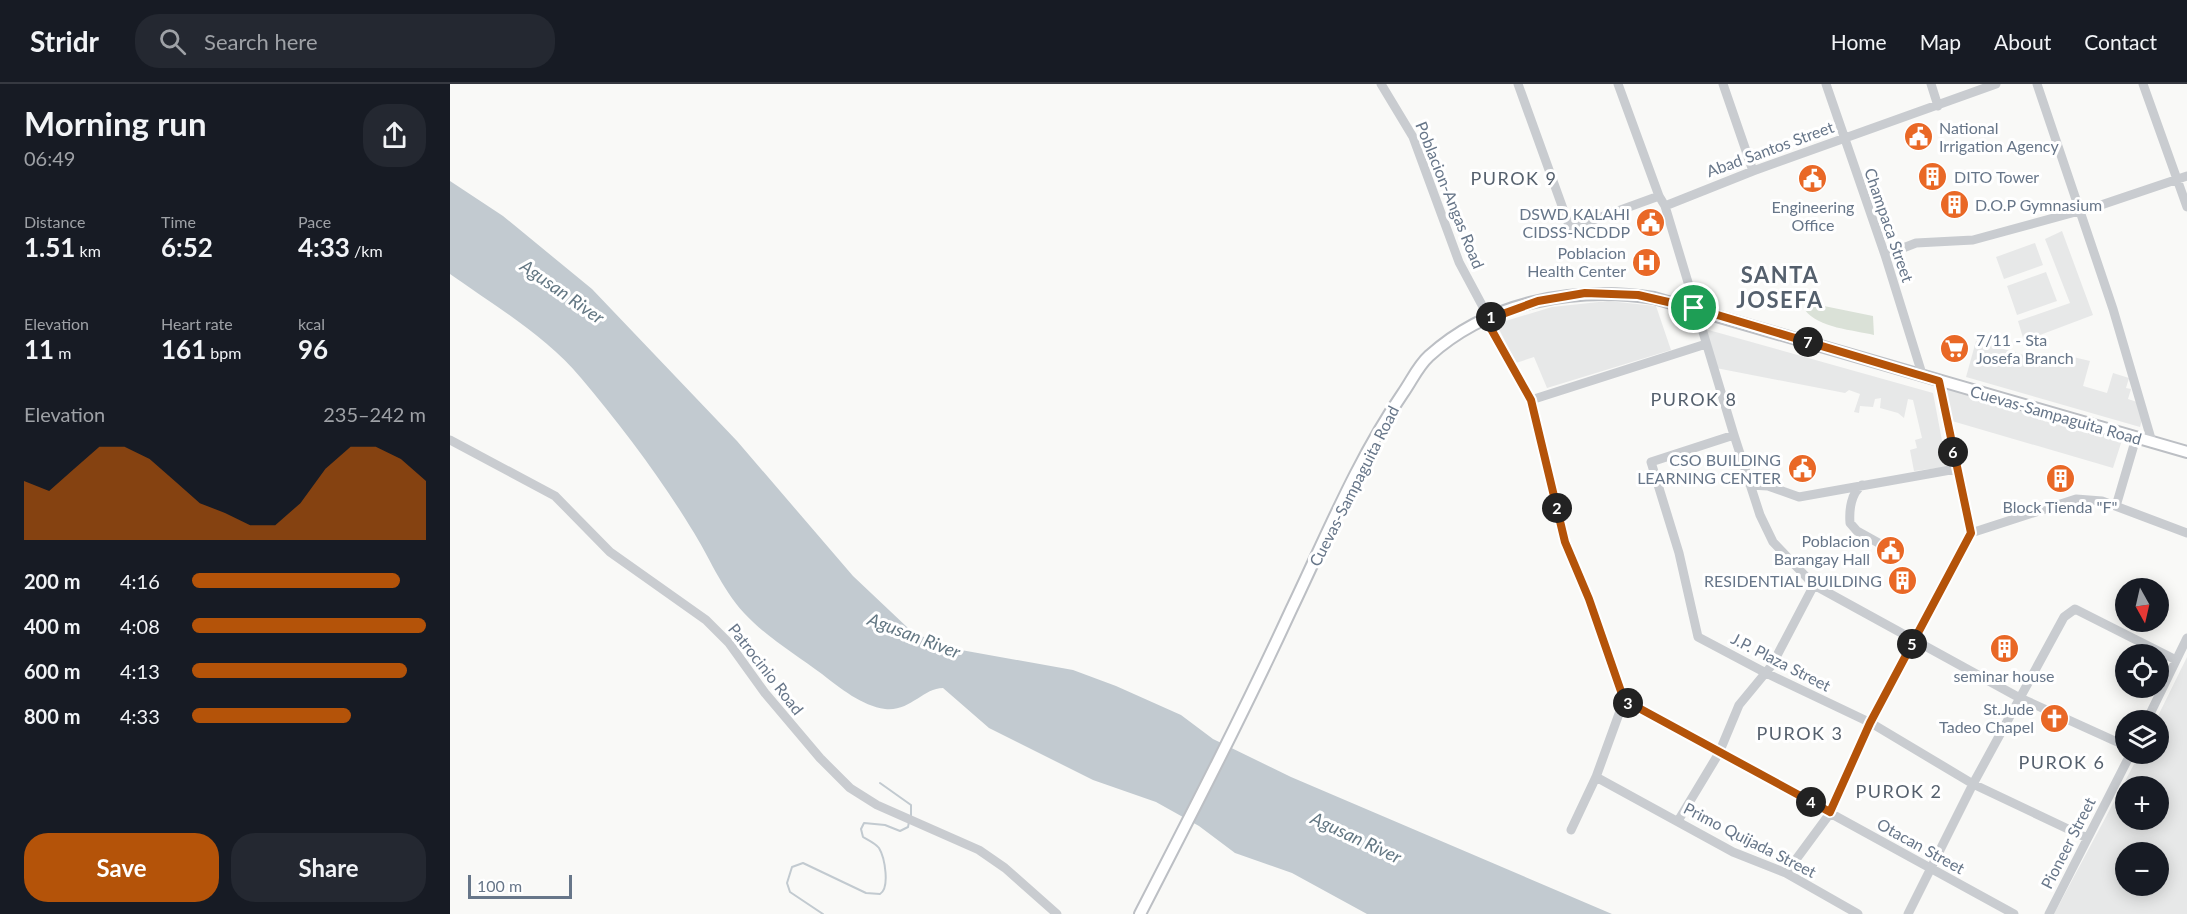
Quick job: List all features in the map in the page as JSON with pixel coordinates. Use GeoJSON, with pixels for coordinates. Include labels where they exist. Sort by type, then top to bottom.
{"type":"FeatureCollection","features":[{"type":"Feature","properties":{"kind":"main road","name":"Cuevas-Sampaguita Road"},"geometry":{"type":"LineString","coordinates":[[1140,914],[1236,725],[1341,502],[1385,420],[1428,357],[1454,338],[1488,319],[1538,301],[1585,293],[1638,295],[1694,308],[2187,452]]}},
{"type":"Feature","properties":{"kind":"street","name":"Poblacion-Angas Road"},"geometry":{"type":"LineString","coordinates":[[1381,84],[1413,137],[1459,262],[1531,400],[1565,542],[1589,599],[1624,700]]}},
{"type":"Feature","properties":{"kind":"street"},"geometry":{"type":"LineString","coordinates":[[1518,84],[1565,230],[1659,196]]}},
{"type":"Feature","properties":{"kind":"street"},"geometry":{"type":"LineString","coordinates":[[1618,84],[1659,196],[1665,206],[1694,308],[1750,485],[1773,542],[1814,585],[2018,697],[2115,741]]}},
{"type":"Feature","properties":{"kind":"street"},"geometry":{"type":"LineString","coordinates":[[1723,84],[1753,171]]}},
{"type":"Feature","properties":{"kind":"street","name":"Champaca Street"},"geometry":{"type":"LineString","coordinates":[[1826,84],[1885,255],[1923,376]]}},
{"type":"Feature","properties":{"kind":"street"},"geometry":{"type":"LineString","coordinates":[[1931,84],[1938,106]]}},
{"type":"Feature","properties":{"kind":"street","name":"Abad Santos Street"},"geometry":{"type":"LineString","coordinates":[[1665,206],[1753,171],[1996,84]]}},
{"type":"Feature","properties":{"kind":"street"},"geometry":{"type":"LineString","coordinates":[[2037,84],[2112,309],[2152,442]]}},
{"type":"Feature","properties":{"kind":"street"},"geometry":{"type":"LineString","coordinates":[[2144,84],[2183,177],[2187,207]]}},
{"type":"Feature","properties":{"kind":"street"},"geometry":{"type":"LineString","coordinates":[[1885,255],[1916,243],[1973,240],[2078,211],[2183,177]]}},
{"type":"Feature","properties":{"kind":"street"},"geometry":{"type":"LineString","coordinates":[[1531,400],[1706,344]]}},
{"type":"Feature","properties":{"kind":"street"},"geometry":{"type":"LineString","coordinates":[[1786,873],[1830,812],[1870,723],[1971,533],[1939,381]]}},
{"type":"Feature","properties":{"kind":"street","name":"J.P. Plaza Street"},"geometry":{"type":"LineString","coordinates":[[1734,435],[1651,462],[1679,553],[1698,637],[1870,723],[1973,784],[2087,838]]}},
{"type":"Feature","properties":{"kind":"street"},"geometry":{"type":"LineString","coordinates":[[2116,506],[2136,438]]}},
{"type":"Feature","properties":{"kind":"street","name":"Patrocinio Road"},"geometry":{"type":"LineString","coordinates":[[450,440],[555,496],[610,552],[706,620],[729,643],[772,702],[820,758],[850,788],[876,805],[993,859],[1057,914]]}},
{"type":"Feature","properties":{"kind":"street"},"geometry":{"type":"LineString","coordinates":[[1750,485],[1768,486],[1799,497],[1956,469]]}},
{"type":"Feature","properties":{"kind":"street"},"geometry":{"type":"LineString","coordinates":[[1862,485],[1852,499],[1850,523],[1857,531],[1884,546]]}},
{"type":"Feature","properties":{"kind":"street"},"geometry":{"type":"LineString","coordinates":[[1971,533],[2076,499],[2102,501],[2187,533]]}},
{"type":"Feature","properties":{"kind":"street"},"geometry":{"type":"LineString","coordinates":[[1678,821],[1719,753],[1739,705],[1766,673],[1814,585]]}},
{"type":"Feature","properties":{"kind":"street"},"geometry":{"type":"LineString","coordinates":[[1908,914],[2018,697],[2064,617],[2075,609],[2176,660]]}},
{"type":"Feature","properties":{"kind":"street"},"geometry":{"type":"LineString","coordinates":[[2152,710],[2187,638]]}},
{"type":"Feature","properties":{"kind":"street"},"geometry":{"type":"LineString","coordinates":[[1571,830],[1596,777],[1624,700]]}},
{"type":"Feature","properties":{"kind":"street","name":"Otacan Street"},"geometry":{"type":"LineString","coordinates":[[1624,700],[2014,914]]}},
{"type":"Feature","properties":{"kind":"street","name":"Pioneer Street"},"geometry":{"type":"LineString","coordinates":[[2049,914],[2125,764]]}},
{"type":"Feature","properties":{"kind":"street","name":"Primo Quijada Street"},"geometry":{"type":"LineString","coordinates":[[1596,777],[1733,852],[1786,873],[1858,914]]}},
{"type":"Feature","properties":{"kind":"shaded area"},"geometry":{"type":"Polygon","coordinates":[[[2062,231],[2093,315],[2024,341],[2018,321],[2070,303],[2045,239],[2062,231]]]}},
{"type":"Feature","properties":{"kind":"shaded area"},"geometry":{"type":"Polygon","coordinates":[[[2035,243],[2043,265],[2004,279],[1996,257],[2035,243]]]}},
{"type":"Feature","properties":{"kind":"shaded area"},"geometry":{"type":"Polygon","coordinates":[[[2046,272],[2057,301],[2017,315],[2007,286],[2046,272]]]}},
{"type":"Feature","properties":{"kind":"shaded area"},"geometry":{"type":"Polygon","coordinates":[[[1608,301],[1656,306],[1671,350],[1547,388],[1534,357],[1516,363],[1499,329],[1499,323],[1552,307],[1608,301]]]}},
{"type":"Feature","properties":{"kind":"shaded area"},"geometry":{"type":"Polygon","coordinates":[[[1819,305],[1873,316],[1874,335],[1827,325],[1805,310],[1819,305]]]}},
{"type":"Feature","properties":{"kind":"shaded area"},"geometry":{"type":"Polygon","coordinates":[[[1705,329],[1933,393],[1947,467],[1914,471],[1910,450],[1917,448],[1915,440],[1922,438],[1913,400],[1908,399],[1904,418],[1898,413],[1880,408],[1881,398],[1875,399],[1873,407],[1860,406],[1859,413],[1854,412],[1860,394],[1849,390],[1845,393],[1716,368],[1705,329]]]}},
{"type":"Feature","properties":{"kind":"shaded area"},"geometry":{"type":"Polygon","coordinates":[[[1976,341],[2065,367],[2069,356],[2090,361],[2083,386],[2107,393],[2113,373],[2129,378],[2126,388],[2131,389],[2128,399],[2140,403],[2143,416],[2140,427],[1966,377],[1976,341]]]}},
{"type":"Feature","properties":{"kind":"shaded area"},"geometry":{"type":"Polygon","coordinates":[[[1945,384],[2124,434],[2113,468],[1952,421],[1945,384]]]}},
{"type":"Feature","properties":{"kind":"shaded area"},"geometry":{"type":"Polygon","coordinates":[[[2187,657],[2187,914],[2054,914],[2115,800],[2115,830],[2169,830],[2169,776],[2128,776],[2134,764],[2169,764],[2169,710],[2161,710],[2167,698],[2169,698],[2187,657]]]}},
{"type":"Feature","properties":{"kind":"water","name":"Agusan River"},"geometry":{"type":"Polygon","coordinates":[[[450,181],[503,216],[592,289],[737,441],[853,576],[908,628],[929,640],[961,650],[1073,670],[1116,686],[1181,715],[1213,739],[1291,777],[1612,914],[1367,914],[1292,873],[1235,853],[1199,826],[1156,802],[1093,780],[989,728],[943,688],[929,692],[909,704],[894,709],[876,707],[852,696],[771,637],[744,613],[722,583],[691,528],[653,470],[567,362],[519,322],[450,274],[450,181]]]}},
{"type":"Feature","properties":{"kind":"waterway"},"geometry":{"type":"LineString","coordinates":[[880,783],[911,805],[911,817]]}},
{"type":"Feature","properties":{"kind":"waterway"},"geometry":{"type":"LineString","coordinates":[[823,914],[790,892],[787,883],[792,867],[803,863],[866,893],[880,894],[886,879],[883,859],[879,848],[863,837],[861,829],[864,823],[885,825],[900,831],[908,827],[909,822]]}},
{"type":"Feature","properties":{"kind":"place","name":"National Irrigation Agency"},"geometry":{"type":"Point","coordinates":[1918,137]}},
{"type":"Feature","properties":{"kind":"place","name":"DITO Tower"},"geometry":{"type":"Point","coordinates":[1933,177]}},
{"type":"Feature","properties":{"kind":"place","name":"Engineering Office"},"geometry":{"type":"Point","coordinates":[1813,179]}},
{"type":"Feature","properties":{"kind":"place","name":"D.O.P Gymnasium"},"geometry":{"type":"Point","coordinates":[1954,205]}},
{"type":"Feature","properties":{"kind":"place","name":"DSWD KALAHI CIDSS-NCDDP"},"geometry":{"type":"Point","coordinates":[1651,223]}},
{"type":"Feature","properties":{"kind":"place","name":"Poblacion Health Center"},"geometry":{"type":"Point","coordinates":[1647,262]}},
{"type":"Feature","properties":{"kind":"place","name":"7/11 - Sta Josefa Branch"},"geometry":{"type":"Point","coordinates":[1955,349]}},
{"type":"Feature","properties":{"kind":"place","name":"CSO BUILDING LEARNING CENTER"},"geometry":{"type":"Point","coordinates":[1802,469]}},
{"type":"Feature","properties":{"kind":"place","name":"Block Tienda \"F\""},"geometry":{"type":"Point","coordinates":[2060,479]}},
{"type":"Feature","properties":{"kind":"place","name":"Poblacion Barangay Hall"},"geometry":{"type":"Point","coordinates":[1891,550]}},
{"type":"Feature","properties":{"kind":"place","name":"RESIDENTIAL BUILDING"},"geometry":{"type":"Point","coordinates":[1903,581]}},
{"type":"Feature","properties":{"kind":"place","name":"seminar house"},"geometry":{"type":"Point","coordinates":[2004,648]}},
{"type":"Feature","properties":{"kind":"place","name":"St.Jude Tadeo Chapel"},"geometry":{"type":"Point","coordinates":[2055,718]}},
{"type":"Feature","properties":{"kind":"district","name":"PUROK 9"},"geometry":{"type":"Point","coordinates":[1514,179]}},
{"type":"Feature","properties":{"kind":"district","name":"SANTA JOSEFA"},"geometry":{"type":"Point","coordinates":[1780,288]}},
{"type":"Feature","properties":{"kind":"district","name":"PUROK 8"},"geometry":{"type":"Point","coordinates":[1694,400]}},
{"type":"Feature","properties":{"kind":"district","name":"PUROK 3"},"geometry":{"type":"Point","coordinates":[1800,734]}},
{"type":"Feature","properties":{"kind":"district","name":"PUROK 6"},"geometry":{"type":"Point","coordinates":[2062,763]}},
{"type":"Feature","properties":{"kind":"district","name":"PUROK 2"},"geometry":{"type":"Point","coordinates":[1899,792]}},
{"type":"Feature","properties":{"kind":"route"},"geometry":{"type":"LineString","coordinates":[[1585,293],[1638,295],[1694,308],[1939,381],[1971,533],[1870,723],[1830,812],[1624,700],[1589,599],[1565,542],[1531,400],[1486,320],[1538,301],[1585,293]]}}]}
